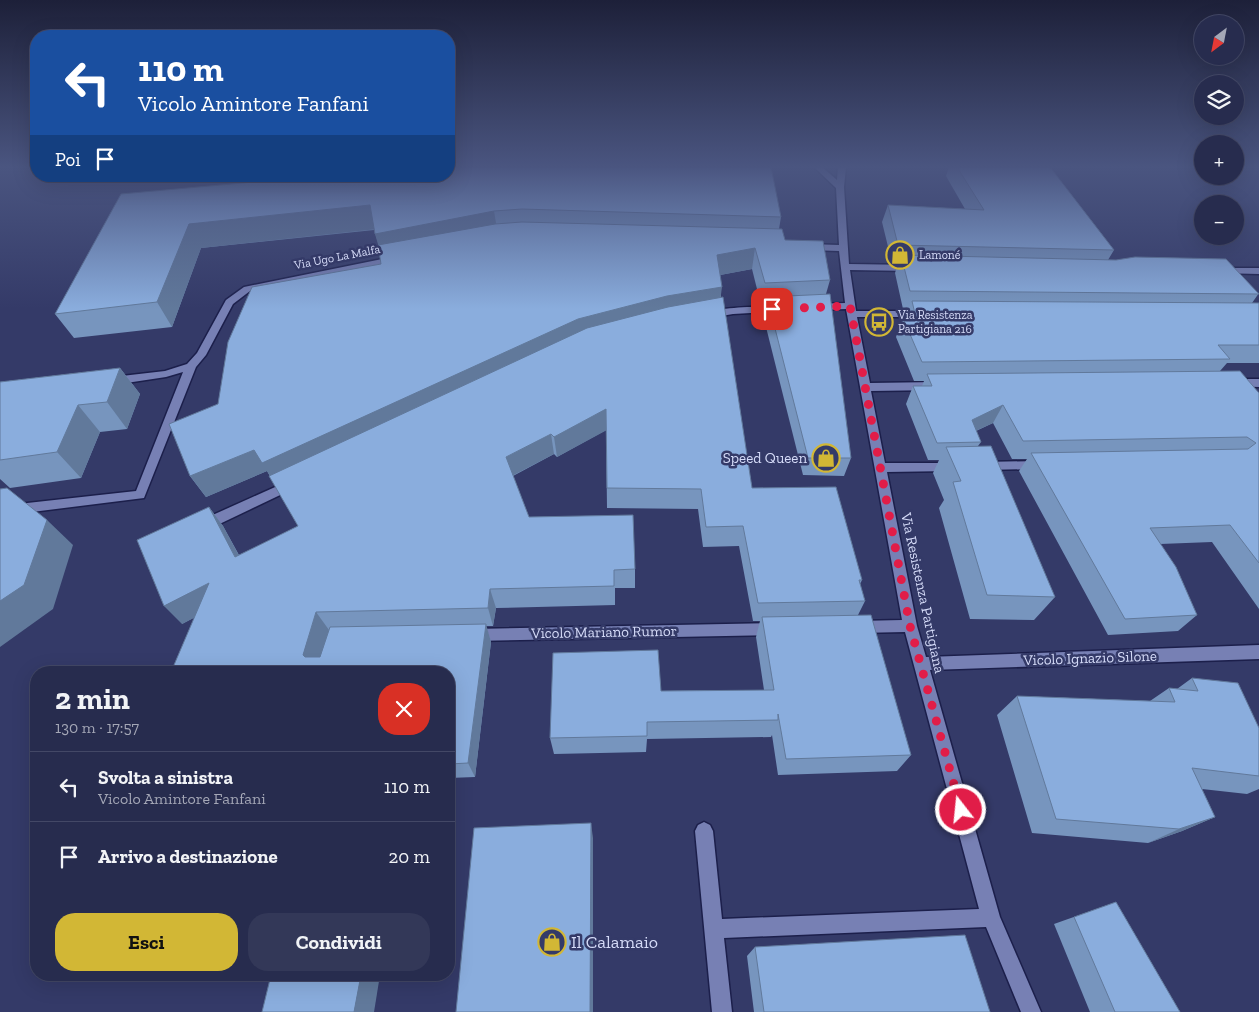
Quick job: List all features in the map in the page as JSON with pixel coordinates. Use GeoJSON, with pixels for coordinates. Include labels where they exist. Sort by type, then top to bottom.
{"type":"FeatureCollection","features":[{"type":"Feature","properties":{"kind":"street","name":"Via Resistenza Partigiana"},"geometry":{"type":"LineString","coordinates":[[841,214],[842,248],[851,310],[910,626],[991,918],[1031,1012]]}},
{"type":"Feature","properties":{"kind":"street"},"geometry":{"type":"LineString","coordinates":[[793,247],[842,248]]}},
{"type":"Feature","properties":{"kind":"street","name":"Via Ugo La Malfa"},"geometry":{"type":"LineString","coordinates":[[0,511],[140,495],[191,366],[201,355],[229,302],[247,289],[402,258]]}},
{"type":"Feature","properties":{"kind":"street"},"geometry":{"type":"LineString","coordinates":[[845,266],[925,269]]}},
{"type":"Feature","properties":{"kind":"street"},"geometry":{"type":"LineString","coordinates":[[1212,270],[1259,271]]}},
{"type":"Feature","properties":{"kind":"street"},"geometry":{"type":"LineString","coordinates":[[695,318],[733,311],[796,308],[931,314]]}},
{"type":"Feature","properties":{"kind":"street"},"geometry":{"type":"LineString","coordinates":[[98,382],[166,374],[191,366]]}},
{"type":"Feature","properties":{"kind":"street"},"geometry":{"type":"LineString","coordinates":[[1220,383],[1259,383]]}},
{"type":"Feature","properties":{"kind":"street"},"geometry":{"type":"LineString","coordinates":[[865,387],[954,386]]}},
{"type":"Feature","properties":{"kind":"street"},"geometry":{"type":"LineString","coordinates":[[881,468],[1050,465]]}},
{"type":"Feature","properties":{"kind":"street"},"geometry":{"type":"LineString","coordinates":[[192,532],[308,476]]}},
{"type":"Feature","properties":{"kind":"street"},"geometry":{"type":"LineString","coordinates":[[841,627],[910,626]]}},
{"type":"Feature","properties":{"kind":"street","name":"Vicolo Mariano Rumor"},"geometry":{"type":"LineString","coordinates":[[463,635],[791,628]]}},
{"type":"Feature","properties":{"kind":"street","name":"Vicolo Ignazio Silone"},"geometry":{"type":"LineString","coordinates":[[920,664],[1259,652]]}},
{"type":"Feature","properties":{"kind":"street"},"geometry":{"type":"LineString","coordinates":[[704,831],[722,1012]]}},
{"type":"Feature","properties":{"kind":"street"},"geometry":{"type":"LineString","coordinates":[[714,929],[991,918]]}},
{"type":"Feature","properties":{"kind":"building"},"geometry":{"type":"Polygon","coordinates":[[[110,214],[282,214],[189,224],[157,302],[55,314],[110,214]]]}},
{"type":"Feature","properties":{"kind":"building"},"geometry":{"type":"Polygon","coordinates":[[[372,214],[477,214],[375,234],[372,214]]]}},
{"type":"Feature","properties":{"kind":"building"},"geometry":{"type":"Polygon","coordinates":[[[691,214],[780,214],[781,217],[691,214]]]}},
{"type":"Feature","properties":{"kind":"building"},"geometry":{"type":"Polygon","coordinates":[[[890,214],[1086,214],[1114,250],[898,245],[890,214]]]}},
{"type":"Feature","properties":{"kind":"building"},"geometry":{"type":"Polygon","coordinates":[[[522,222],[782,229],[785,240],[823,241],[830,280],[765,283],[755,248],[717,255],[722,287],[667,296],[578,319],[262,463],[254,450],[190,476],[169,424],[218,404],[228,342],[252,287],[381,264],[378,245],[495,224],[522,222]]]}},
{"type":"Feature","properties":{"kind":"building"},"geometry":{"type":"Polygon","coordinates":[[[901,255],[1116,260],[1135,257],[1226,259],[1259,294],[910,291],[901,255]]]}},
{"type":"Feature","properties":{"kind":"building"},"geometry":{"type":"Polygon","coordinates":[[[830,294],[851,458],[808,458],[767,297],[830,294]]]}},
{"type":"Feature","properties":{"kind":"building"},"geometry":{"type":"Polygon","coordinates":[[[723,297],[752,488],[836,487],[862,580],[859,580],[865,601],[758,603],[743,526],[706,527],[701,489],[607,488],[606,409],[554,437],[551,434],[506,457],[529,517],[633,515],[635,569],[614,570],[614,586],[490,589],[488,608],[316,612],[303,655],[305,657],[320,657],[330,627],[486,624],[468,763],[455,764],[455,666],[174,666],[209,583],[164,606],[137,540],[209,507],[235,557],[298,526],[269,476],[587,328],[668,307],[723,297]]]}},
{"type":"Feature","properties":{"kind":"building"},"geometry":{"type":"Polygon","coordinates":[[[912,301],[1259,303],[1259,345],[1218,345],[1230,359],[922,362],[903,318],[916,318],[912,301]]]}},
{"type":"Feature","properties":{"kind":"building"},"geometry":{"type":"Polygon","coordinates":[[[120,368],[107,402],[78,405],[57,452],[0,460],[0,382],[120,368]]]}},
{"type":"Feature","properties":{"kind":"building"},"geometry":{"type":"Polygon","coordinates":[[[1240,371],[1259,393],[1259,563],[1230,525],[1150,528],[1176,567],[1197,615],[1125,619],[1031,453],[1248,449],[1256,443],[1247,437],[1023,441],[1003,405],[972,420],[981,442],[937,443],[913,386],[932,386],[927,374],[1240,371]]]}},
{"type":"Feature","properties":{"kind":"building"},"geometry":{"type":"Polygon","coordinates":[[[991,446],[1055,597],[987,595],[953,482],[961,481],[946,447],[991,446]]]}},
{"type":"Feature","properties":{"kind":"building"},"geometry":{"type":"Polygon","coordinates":[[[7,488],[47,520],[24,585],[0,601],[0,489],[7,488]]]}},
{"type":"Feature","properties":{"kind":"building"},"geometry":{"type":"Polygon","coordinates":[[[871,615],[911,755],[786,759],[778,714],[778,720],[647,722],[647,736],[550,738],[553,653],[658,650],[661,691],[774,690],[762,617],[871,615]]]}},
{"type":"Feature","properties":{"kind":"building"},"geometry":{"type":"Polygon","coordinates":[[[1192,678],[1238,683],[1259,728],[1259,776],[1192,768],[1215,817],[1179,829],[1056,819],[1017,696],[1175,702],[1169,688],[1198,691],[1192,678]]]}},
{"type":"Feature","properties":{"kind":"building"},"geometry":{"type":"Polygon","coordinates":[[[591,823],[590,1012],[456,1012],[474,828],[591,823]]]}},
{"type":"Feature","properties":{"kind":"building"},"geometry":{"type":"Polygon","coordinates":[[[1116,902],[1180,1012],[1115,1012],[1074,917],[1116,902]]]}},
{"type":"Feature","properties":{"kind":"building"},"geometry":{"type":"Polygon","coordinates":[[[965,935],[990,1012],[764,1012],[755,947],[965,935]]]}},
{"type":"Feature","properties":{"kind":"building"},"geometry":{"type":"Polygon","coordinates":[[[270,981],[360,981],[354,1012],[262,1012],[270,981]]]}},
{"type":"Feature","properties":{"kind":"place","name":"Lamoné"},"geometry":{"type":"Point","coordinates":[900,255]}},
{"type":"Feature","properties":{"kind":"place","name":"Via Resistenza Partigiana 216"},"geometry":{"type":"Point","coordinates":[879,322]}},
{"type":"Feature","properties":{"kind":"place","name":"Speed Queen"},"geometry":{"type":"Point","coordinates":[826,458]}},
{"type":"Feature","properties":{"kind":"place","name":"Il Calamaio"},"geometry":{"type":"Point","coordinates":[552,942]}},
{"type":"Feature","properties":{"kind":"route"},"geometry":{"type":"LineString","coordinates":[[772,309],[850,306],[910,626],[961,810]]}}]}
